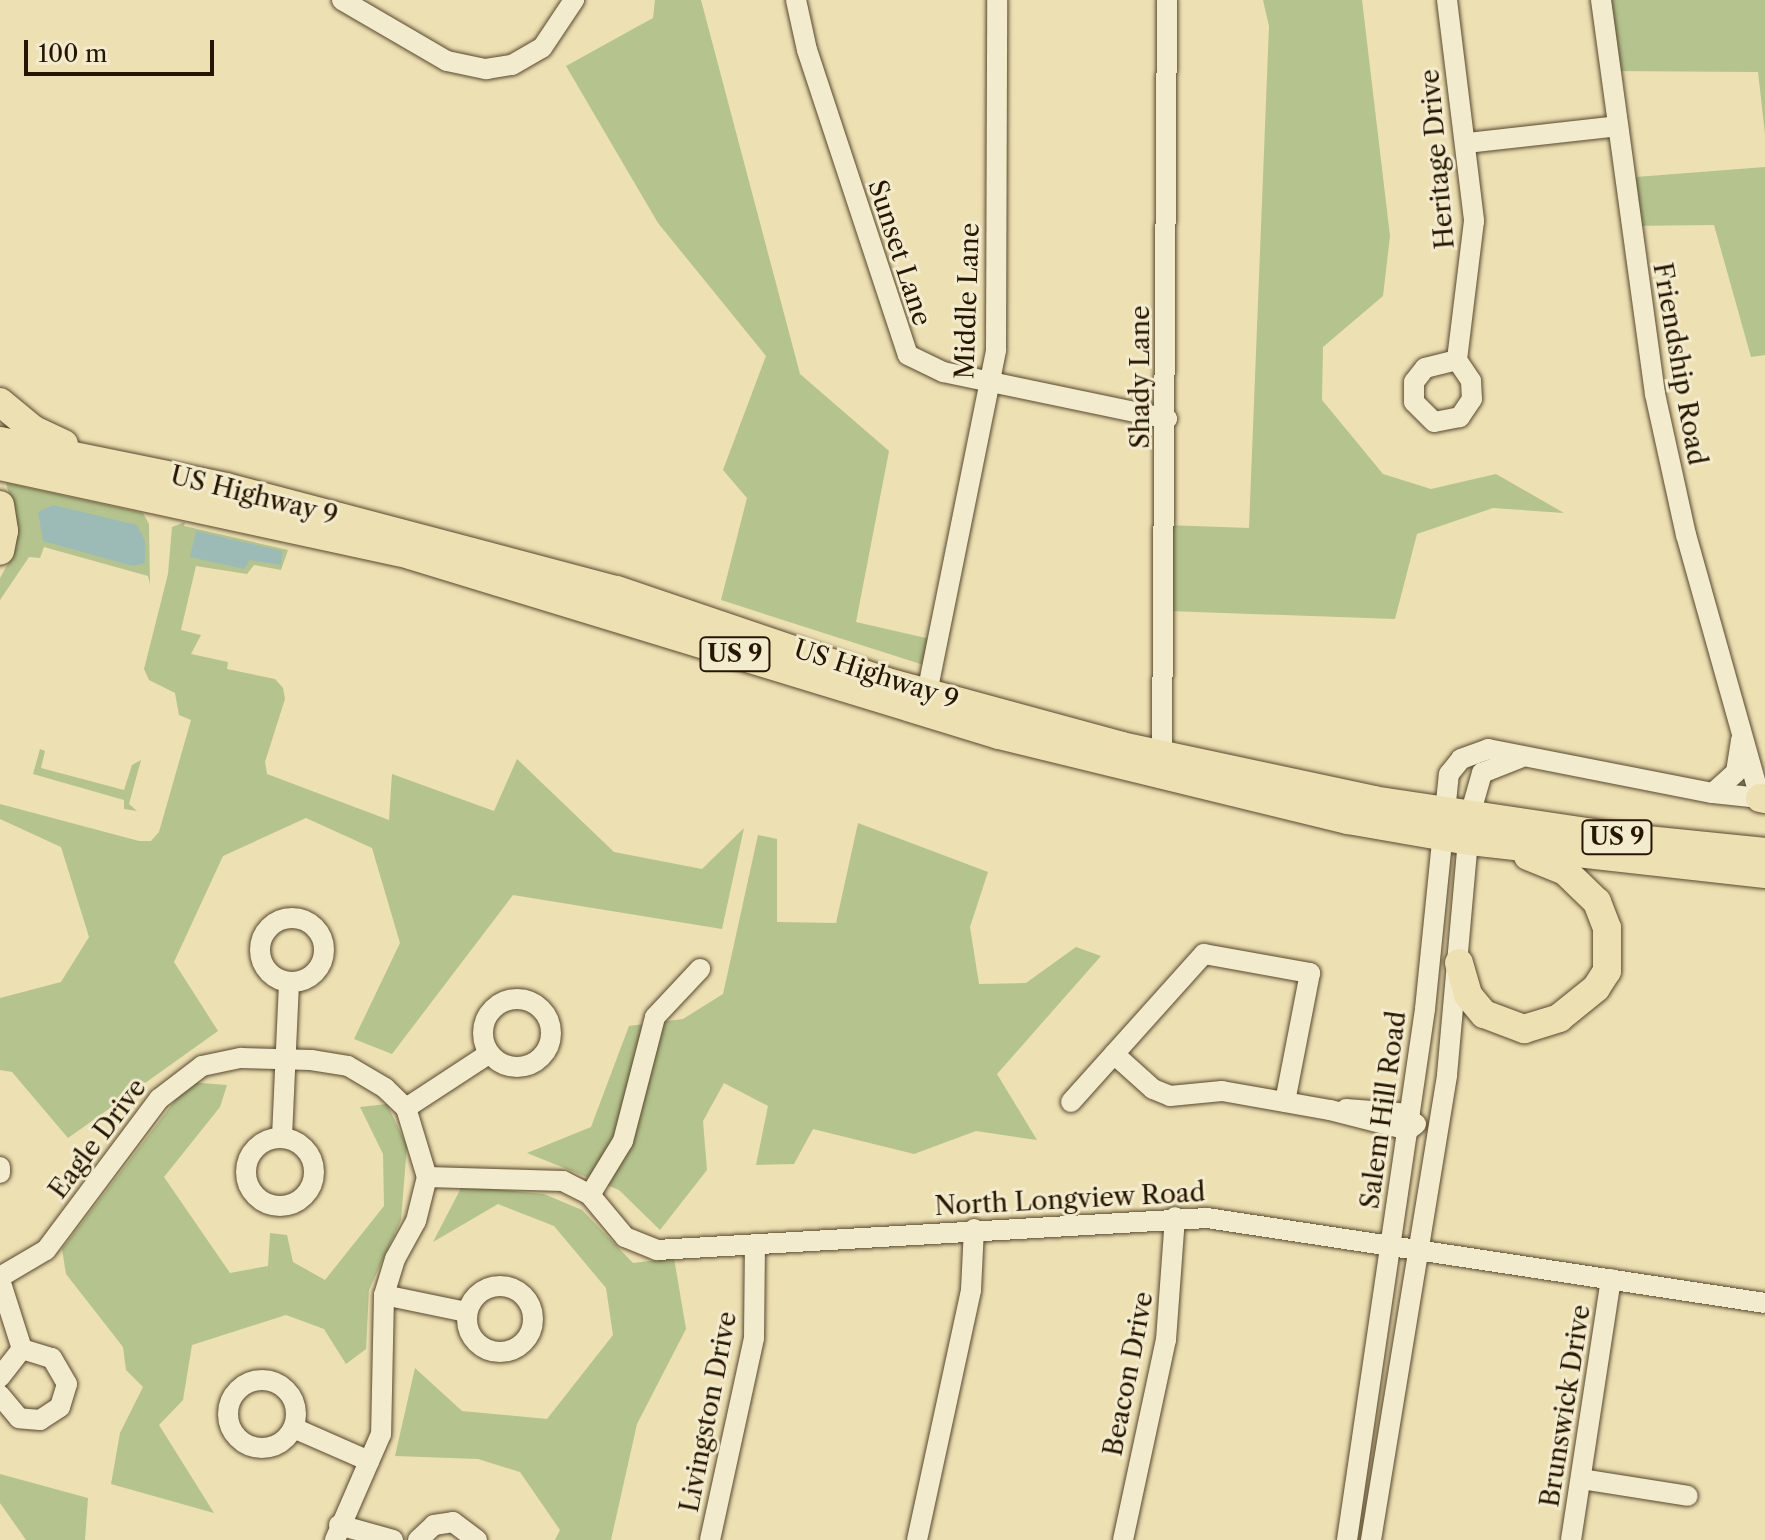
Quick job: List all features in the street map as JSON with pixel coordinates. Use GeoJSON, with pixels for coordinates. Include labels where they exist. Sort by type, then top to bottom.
{"type":"FeatureCollection","features":[{"type":"Feature","properties":{"kind":"highway"},"geometry":{"type":"LineString","coordinates":[[0,402],[34,430],[101,460]]}},
{"type":"Feature","properties":{"kind":"highway","name":"US Highway 9"},"geometry":{"type":"LineString","coordinates":[[0,441],[226,487],[617,590],[927,693],[1462,829],[1765,874]]}},
{"type":"Feature","properties":{"kind":"highway","name":"US Highway 9"},"geometry":{"type":"LineString","coordinates":[[0,466],[410,555],[999,735],[1333,816],[1765,852]]}},
{"type":"Feature","properties":{"kind":"highway"},"geometry":{"type":"LineString","coordinates":[[0,505],[4,523],[0,551]]}},
{"type":"Feature","properties":{"kind":"highway"},"geometry":{"type":"LineString","coordinates":[[1459,963],[1468,995],[1484,1014],[1524,1029],[1559,1018],[1580,1004],[1607,971],[1607,928],[1584,886],[1565,871],[1462,829]]}},
{"type":"Feature","properties":{"kind":"street"},"geometry":{"type":"LineString","coordinates":[[342,0],[447,61],[486,69],[535,53],[553,36],[574,0]]}},
{"type":"Feature","properties":{"kind":"street","name":"Sunset Lane"},"geometry":{"type":"LineString","coordinates":[[796,0],[807,50],[905,351],[922,365],[1167,419]]}},
{"type":"Feature","properties":{"kind":"street","name":"Middle Lane"},"geometry":{"type":"LineString","coordinates":[[927,693],[996,350],[997,0]]}},
{"type":"Feature","properties":{"kind":"street","name":"Shady Lane"},"geometry":{"type":"LineString","coordinates":[[1162,755],[1167,419],[1167,0]]}},
{"type":"Feature","properties":{"kind":"street","name":"Heritage Drive"},"geometry":{"type":"LineString","coordinates":[[1447,0],[1467,143],[1474,246],[1457,360]]}},
{"type":"Feature","properties":{"kind":"street","name":"Friendship Road"},"geometry":{"type":"LineString","coordinates":[[1601,0],[1655,394],[1686,535],[1763,798]]}},
{"type":"Feature","properties":{"kind":"street"},"geometry":{"type":"LineString","coordinates":[[1467,143],[1618,126]]}},
{"type":"Feature","properties":{"kind":"street","name":"Friendship Road"},"geometry":{"type":"LineString","coordinates":[[1713,793],[1736,772],[1741,731]]}},
{"type":"Feature","properties":{"kind":"street","name":"Salem Hill Road"},"geometry":{"type":"LineString","coordinates":[[1371,1540],[1416,1248],[1441,1111],[1459,963],[1462,829],[1449,774],[1461,759],[1488,749],[1713,793],[1763,798]]}},
{"type":"Feature","properties":{"kind":"street","name":"Salem Hill Road"},"geometry":{"type":"LineString","coordinates":[[1347,1540],[1409,1122],[1462,829],[1482,773],[1496,764],[1528,757]]}},
{"type":"Feature","properties":{"kind":"street"},"geometry":{"type":"LineString","coordinates":[[1071,1102],[1204,954],[1310,973],[1285,1102]]}},
{"type":"Feature","properties":{"kind":"street"},"geometry":{"type":"LineString","coordinates":[[427,1177],[540,1177],[590,1195],[623,1141],[655,1017],[700,969]]}},
{"type":"Feature","properties":{"kind":"street"},"geometry":{"type":"LineString","coordinates":[[282,1137],[289,983]]}},
{"type":"Feature","properties":{"kind":"street"},"geometry":{"type":"LineString","coordinates":[[1114,1054],[1165,1094],[1222,1091],[1409,1122],[1441,1111]]}},
{"type":"Feature","properties":{"kind":"street"},"geometry":{"type":"LineString","coordinates":[[393,1540],[337,1532],[369,1461],[385,1405],[379,1329],[384,1295],[395,1259],[416,1221],[427,1177],[406,1108],[487,1055]]}},
{"type":"Feature","properties":{"kind":"street","name":"Eagle Drive"},"geometry":{"type":"LineString","coordinates":[[0,1279],[46,1250],[180,1079],[212,1062],[286,1058],[348,1066],[377,1081],[406,1108]]}},
{"type":"Feature","properties":{"kind":"street"},"geometry":{"type":"LineString","coordinates":[[0,1167],[0,1173]]}},
{"type":"Feature","properties":{"kind":"street","name":"North Longview Road"},"geometry":{"type":"LineString","coordinates":[[590,1195],[625,1237],[647,1248],[755,1245],[1175,1217],[1393,1244],[1765,1303]]}},
{"type":"Feature","properties":{"kind":"street","name":"Beacon Drive"},"geometry":{"type":"LineString","coordinates":[[1123,1540],[1166,1340],[1175,1217]]}},
{"type":"Feature","properties":{"kind":"street"},"geometry":{"type":"LineString","coordinates":[[917,1540],[971,1290],[974,1229]]}},
{"type":"Feature","properties":{"kind":"street","name":"Livingston Drive"},"geometry":{"type":"LineString","coordinates":[[710,1540],[754,1338],[755,1245]]}},
{"type":"Feature","properties":{"kind":"street"},"geometry":{"type":"LineString","coordinates":[[0,1279],[22,1349]]}},
{"type":"Feature","properties":{"kind":"street","name":"Brunswick Drive"},"geometry":{"type":"LineString","coordinates":[[1571,1540],[1611,1279]]}},
{"type":"Feature","properties":{"kind":"street"},"geometry":{"type":"LineString","coordinates":[[384,1295],[466,1312]]}},
{"type":"Feature","properties":{"kind":"street"},"geometry":{"type":"LineString","coordinates":[[0,1377],[22,1349]]}},
{"type":"Feature","properties":{"kind":"street"},"geometry":{"type":"LineString","coordinates":[[0,1395],[8,1410],[29,1421],[53,1413],[65,1397],[67,1384],[60,1364],[22,1349]]}},
{"type":"Feature","properties":{"kind":"street"},"geometry":{"type":"LineString","coordinates":[[296,1429],[369,1461]]}},
{"type":"Feature","properties":{"kind":"street"},"geometry":{"type":"LineString","coordinates":[[1581,1479],[1688,1496]]}},
{"type":"Feature","properties":{"kind":"street"},"geometry":{"type":"LineString","coordinates":[[418,1540],[434,1525],[453,1522],[477,1540]]}},
{"type":"Feature","properties":{"kind":"green space"},"geometry":{"type":"Polygon","coordinates":[[[655,0],[701,0],[800,374],[889,451],[856,622],[939,641],[933,668],[721,600],[747,498],[723,470],[766,356],[658,223],[566,66],[653,18],[655,0]]]}},
{"type":"Feature","properties":{"kind":"green space"},"geometry":{"type":"Polygon","coordinates":[[[1263,0],[1362,0],[1390,236],[1383,296],[1323,347],[1322,400],[1383,474],[1431,489],[1496,474],[1564,513],[1493,508],[1417,534],[1395,619],[1169,611],[1165,525],[1249,528],[1269,26],[1263,0]]]}},
{"type":"Feature","properties":{"kind":"green space"},"geometry":{"type":"Polygon","coordinates":[[[1598,0],[1765,0],[1765,134],[1758,72],[1608,71],[1598,0]]]}},
{"type":"Feature","properties":{"kind":"green space"},"geometry":{"type":"Polygon","coordinates":[[[1765,167],[1765,355],[1751,357],[1714,225],[1626,226],[1623,178],[1765,167]]]}},
{"type":"Feature","properties":{"kind":"green space"},"geometry":{"type":"Polygon","coordinates":[[[6,483],[143,513],[149,524],[150,585],[148,576],[44,547],[40,558],[29,557],[0,600],[0,578],[12,556],[18,527],[6,483]]]}},
{"type":"Feature","properties":{"kind":"green space"},"geometry":{"type":"Polygon","coordinates":[[[185,522],[184,526],[288,550],[281,570],[254,565],[247,574],[196,566],[181,630],[201,635],[191,654],[228,662],[227,669],[275,679],[283,688],[285,699],[265,762],[267,774],[389,820],[392,774],[494,811],[517,759],[614,852],[702,869],[744,828],[722,929],[513,895],[392,1054],[354,1039],[400,943],[372,848],[306,818],[223,856],[174,962],[218,1031],[68,1138],[12,1072],[0,1070],[0,998],[61,982],[89,937],[61,847],[0,819],[0,804],[139,841],[151,841],[159,832],[191,720],[179,715],[175,693],[149,680],[144,669],[168,574],[172,527],[185,522]]]}},
{"type":"Feature","properties":{"kind":"green space"},"geometry":{"type":"Polygon","coordinates":[[[40,749],[45,751],[41,768],[124,790],[132,765],[141,760],[129,804],[137,811],[124,809],[124,800],[33,774],[40,749]]]}},
{"type":"Feature","properties":{"kind":"green space"},"geometry":{"type":"Polygon","coordinates":[[[858,823],[988,872],[970,927],[979,984],[1026,983],[1076,947],[1101,956],[997,1074],[1037,1140],[976,1131],[914,1154],[813,1129],[794,1164],[756,1165],[768,1106],[724,1083],[703,1121],[707,1170],[660,1230],[619,1190],[527,1153],[591,1127],[629,1026],[683,1019],[723,994],[758,835],[777,839],[777,922],[836,923],[858,823]]]}},
{"type":"Feature","properties":{"kind":"green space"},"geometry":{"type":"Polygon","coordinates":[[[189,1082],[227,1085],[220,1107],[164,1177],[230,1273],[268,1266],[270,1233],[287,1235],[293,1262],[325,1280],[384,1206],[383,1154],[360,1107],[387,1104],[407,1146],[401,1220],[369,1290],[366,1349],[346,1364],[324,1329],[286,1315],[192,1345],[183,1400],[159,1425],[214,1513],[111,1484],[120,1433],[143,1387],[126,1370],[123,1347],[66,1274],[62,1249],[189,1082]]]}},
{"type":"Feature","properties":{"kind":"green space"},"geometry":{"type":"Polygon","coordinates":[[[462,1186],[544,1194],[582,1210],[633,1263],[674,1258],[686,1329],[637,1424],[611,1540],[555,1540],[560,1530],[520,1472],[478,1459],[395,1456],[415,1368],[462,1411],[547,1419],[613,1335],[606,1288],[554,1226],[498,1204],[433,1242],[462,1186]]]}},
{"type":"Feature","properties":{"kind":"green space"},"geometry":{"type":"Polygon","coordinates":[[[0,1474],[88,1498],[85,1540],[26,1540],[0,1503],[0,1474]]]}},
{"type":"Feature","properties":{"kind":"water"},"geometry":{"type":"Polygon","coordinates":[[[53,505],[137,525],[145,541],[145,563],[133,566],[43,541],[38,512],[53,505]]]}},
{"type":"Feature","properties":{"kind":"water"},"geometry":{"type":"Polygon","coordinates":[[[196,531],[282,551],[281,565],[250,560],[244,569],[190,557],[196,531]]]}}]}
